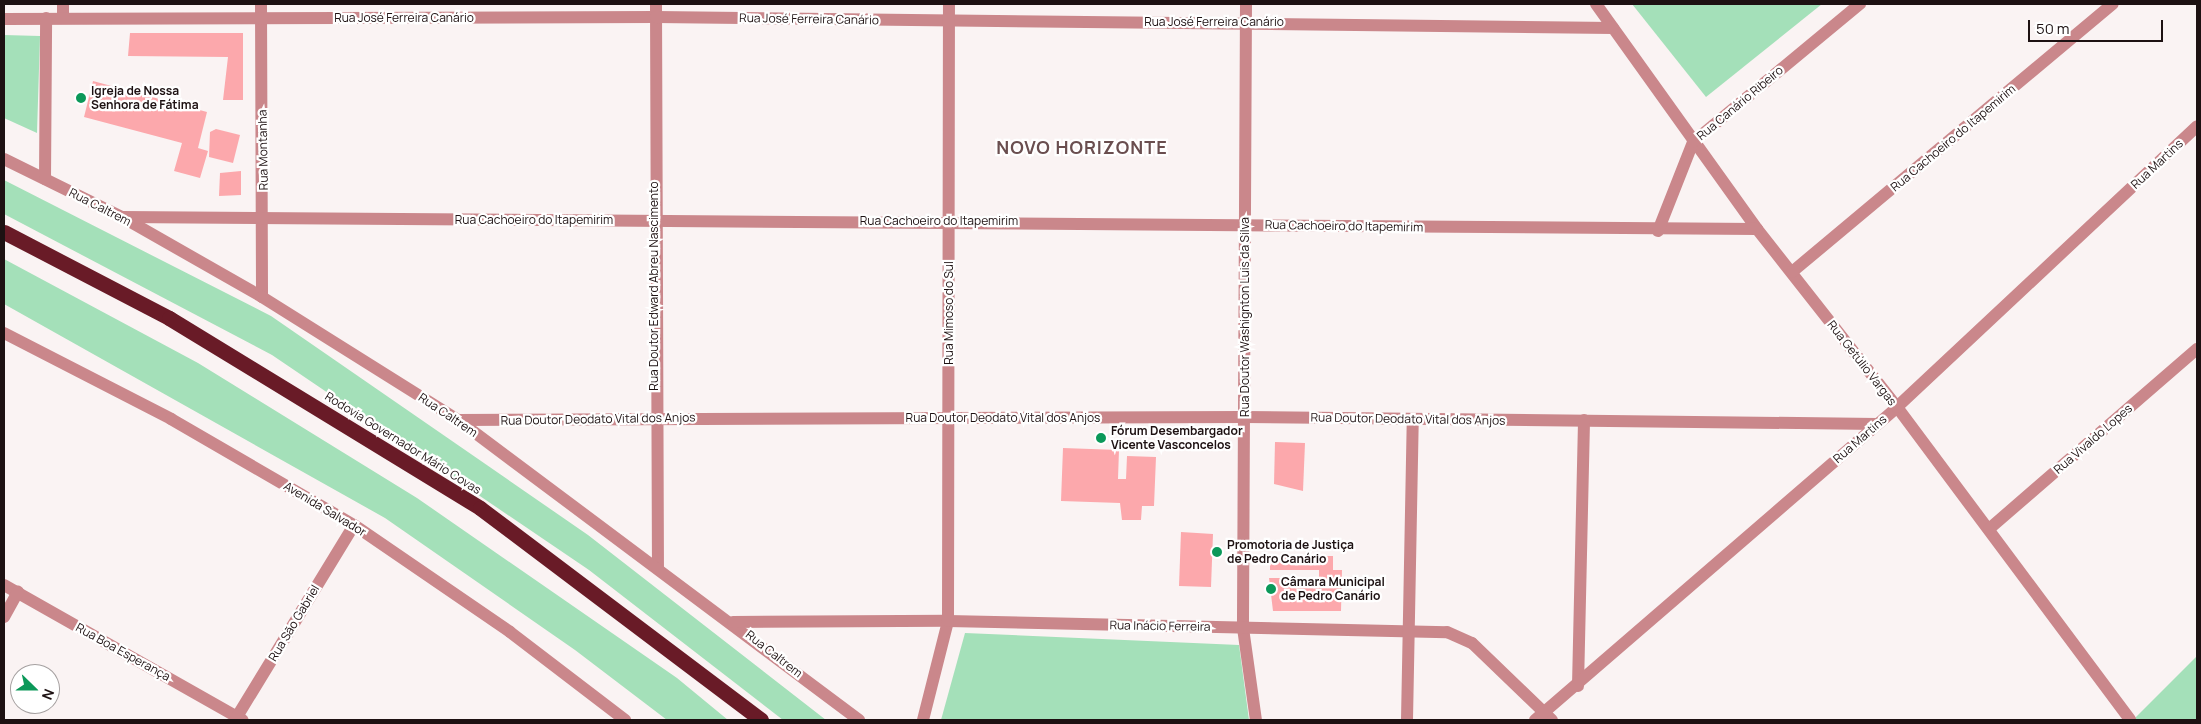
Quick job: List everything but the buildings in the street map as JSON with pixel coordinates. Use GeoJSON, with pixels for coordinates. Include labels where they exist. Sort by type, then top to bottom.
{"type":"FeatureCollection","features":[{"type":"Feature","properties":{"kind":"highway","name":"Rodovia Governador Mário Covas"},"geometry":{"type":"LineString","coordinates":[[4,232],[169,318],[480,508],[761,720]]}},
{"type":"Feature","properties":{"kind":"street"},"geometry":{"type":"LineString","coordinates":[[62,4],[63,18]]}},
{"type":"Feature","properties":{"kind":"street","name":"Rua Montanha"},"geometry":{"type":"LineString","coordinates":[[261,4],[264,218],[262,297]]}},
{"type":"Feature","properties":{"kind":"street","name":"Rua Doutor Edward Abreu Nascimento"},"geometry":{"type":"LineString","coordinates":[[656,4],[654,418],[658,568]]}},
{"type":"Feature","properties":{"kind":"street","name":"Rua Mimoso do Sul"},"geometry":{"type":"LineString","coordinates":[[923,720],[948,621],[949,4]]}},
{"type":"Feature","properties":{"kind":"street","name":"Rua Doutor Washignton Luis da Silva"},"geometry":{"type":"LineString","coordinates":[[1246,4],[1243,628],[1256,720]]}},
{"type":"Feature","properties":{"kind":"street","name":"Rua Getúlio Vargas"},"geometry":{"type":"LineString","coordinates":[[1596,4],[1757,229],[1897,407],[2130,720]]}},
{"type":"Feature","properties":{"kind":"street","name":"Rua Canário Ribeiro"},"geometry":{"type":"LineString","coordinates":[[1658,231],[1693,142],[1860,4]]}},
{"type":"Feature","properties":{"kind":"street","name":"Rua Cachoeiro do Itapemirim"},"geometry":{"type":"LineString","coordinates":[[1792,272],[2113,4]]}},
{"type":"Feature","properties":{"kind":"street","name":"Rua José Ferreira Canário"},"geometry":{"type":"LineString","coordinates":[[4,19],[656,17],[948,21],[1246,21],[1613,28]]}},
{"type":"Feature","properties":{"kind":"street"},"geometry":{"type":"LineString","coordinates":[[45,180],[46,18]]}},
{"type":"Feature","properties":{"kind":"street","name":"Rua Martins"},"geometry":{"type":"LineString","coordinates":[[1535,720],[1549,716],[1578,686],[1897,407],[2197,126]]}},
{"type":"Feature","properties":{"kind":"street"},"geometry":{"type":"LineString","coordinates":[[2184,140],[2197,139]]}},
{"type":"Feature","properties":{"kind":"street","name":"Rua Caltrem"},"geometry":{"type":"LineString","coordinates":[[4,160],[122,217],[262,297],[458,420],[733,622],[859,720]]}},
{"type":"Feature","properties":{"kind":"street","name":"Rua Cachoeiro do Itapemirim"},"geometry":{"type":"LineString","coordinates":[[122,217],[950,220],[1658,231],[1757,229]]}},
{"type":"Feature","properties":{"kind":"street","name":"Avenida Salvador"},"geometry":{"type":"LineString","coordinates":[[4,333],[171,419],[354,525],[510,632],[625,720]]}},
{"type":"Feature","properties":{"kind":"street","name":"Rua Vivaldo Lopes"},"geometry":{"type":"LineString","coordinates":[[1989,529],[2197,349]]}},
{"type":"Feature","properties":{"kind":"street","name":"Rua Doutor Deodato Vital dos Anjos"},"geometry":{"type":"LineString","coordinates":[[458,420],[1244,417],[1877,424]]}},
{"type":"Feature","properties":{"kind":"street"},"geometry":{"type":"LineString","coordinates":[[1407,720],[1413,419]]}},
{"type":"Feature","properties":{"kind":"street"},"geometry":{"type":"LineString","coordinates":[[1578,686],[1584,420]]}},
{"type":"Feature","properties":{"kind":"street","name":"Rua São Gabriel"},"geometry":{"type":"LineString","coordinates":[[238,719],[354,525]]}},
{"type":"Feature","properties":{"kind":"street","name":"Rua Boa Esperança"},"geometry":{"type":"LineString","coordinates":[[4,584],[238,719]]}},
{"type":"Feature","properties":{"kind":"street"},"geometry":{"type":"LineString","coordinates":[[4,616],[18,592]]}},
{"type":"Feature","properties":{"kind":"street","name":"Rua Inácio Ferreira"},"geometry":{"type":"LineString","coordinates":[[733,622],[948,621],[1243,628],[1409,629],[1447,632],[1472,643],[1549,716]]}},
{"type":"Feature","properties":{"kind":"green space"},"geometry":{"type":"Polygon","coordinates":[[[1632,4],[1822,4],[1706,97],[1632,4]]]}},
{"type":"Feature","properties":{"kind":"green space"},"geometry":{"type":"Polygon","coordinates":[[[4,35],[40,36],[37,133],[4,118],[4,35]]]}},
{"type":"Feature","properties":{"kind":"green space"},"geometry":{"type":"Polygon","coordinates":[[[4,180],[271,316],[588,535],[826,720],[783,720],[589,570],[272,355],[4,214],[4,180]]]}},
{"type":"Feature","properties":{"kind":"green space"},"geometry":{"type":"Polygon","coordinates":[[[4,259],[198,363],[417,498],[677,678],[728,720],[667,720],[575,650],[385,518],[4,304],[4,259]]]}},
{"type":"Feature","properties":{"kind":"green space"},"geometry":{"type":"Polygon","coordinates":[[[965,633],[1239,645],[1249,720],[941,720],[965,633]]]}},
{"type":"Feature","properties":{"kind":"green space"},"geometry":{"type":"Polygon","coordinates":[[[2197,656],[2197,720],[2133,720],[2197,656]]]}},
{"type":"Feature","properties":{"kind":"place","name":"Igreja de Nossa Senhora de Fátima"},"geometry":{"type":"Point","coordinates":[81,98]}},
{"type":"Feature","properties":{"kind":"place","name":"Fórum Desembargador Vicente Vasconcelos"},"geometry":{"type":"Point","coordinates":[1101,438]}},
{"type":"Feature","properties":{"kind":"place","name":"Promotoria de Justiça de Pedro Canário"},"geometry":{"type":"Point","coordinates":[1217,552]}},
{"type":"Feature","properties":{"kind":"place","name":"Câmara Municipal de Pedro Canário"},"geometry":{"type":"Point","coordinates":[1271,589]}},
{"type":"Feature","properties":{"kind":"district","name":"NOVO HORIZONTE"},"geometry":{"type":"Point","coordinates":[1082,147]}}]}
